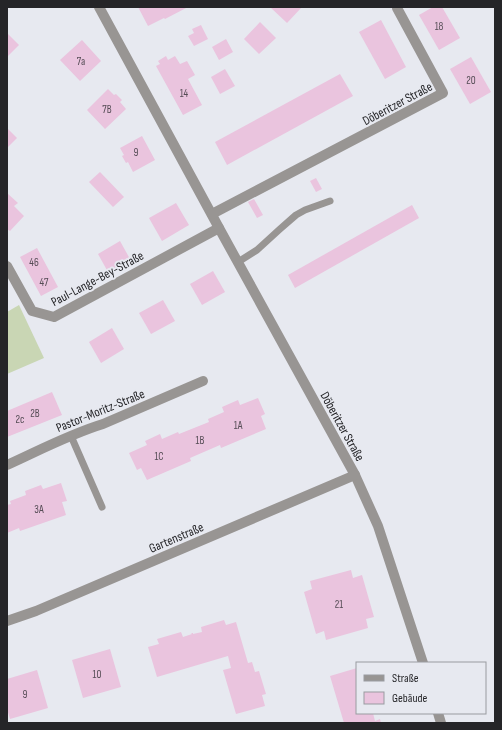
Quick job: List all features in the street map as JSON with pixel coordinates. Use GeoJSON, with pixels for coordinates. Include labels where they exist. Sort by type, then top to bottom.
{"type":"FeatureCollection","features":[{"type":"Feature","properties":{"kind":"street","name":"Döberitzer Straße"},"geometry":{"type":"LineString","coordinates":[[99,7],[355,475],[378,526],[423,662]]}},
{"type":"Feature","properties":{"kind":"street","name":"Döberitzer Straße"},"geometry":{"type":"LineString","coordinates":[[212,214],[443,93],[397,8]]}},
{"type":"Feature","properties":{"kind":"street","name":"Paul-Lange-Bey-Straße"},"geometry":{"type":"LineString","coordinates":[[7,266],[32,312],[54,317],[219,228]]}},
{"type":"Feature","properties":{"kind":"street","name":"Pastor-Moritz-Straße"},"geometry":{"type":"LineString","coordinates":[[7,465],[86,429],[103,424],[203,381]]}},
{"type":"Feature","properties":{"kind":"street","name":"Gartenstraße"},"geometry":{"type":"LineString","coordinates":[[7,620],[43,608],[355,475]]}},
{"type":"Feature","properties":{"kind":"lane"},"geometry":{"type":"LineString","coordinates":[[238,262],[257,250],[296,215],[330,201]]}},
{"type":"Feature","properties":{"kind":"lane"},"geometry":{"type":"LineString","coordinates":[[71,436],[102,507]]}},
{"type":"Feature","properties":{"kind":"green space"},"geometry":{"type":"Polygon","coordinates":[[[19,305],[44,358],[7,374],[7,312],[19,305]]]}},
{"type":"Feature","properties":{"kind":"building"},"geometry":{"type":"Polygon","coordinates":[[[138,7],[188,7],[148,26],[138,7]]]}},
{"type":"Feature","properties":{"kind":"building"},"geometry":{"type":"Polygon","coordinates":[[[270,7],[302,7],[287,23],[270,7]]]}},
{"type":"Feature","properties":{"kind":"building"},"geometry":{"type":"Polygon","coordinates":[[[433,7],[442,7],[460,38],[439,50],[419,15],[433,7]]]}},
{"type":"Feature","properties":{"kind":"building"},"geometry":{"type":"Polygon","coordinates":[[[381,20],[406,67],[385,79],[359,32],[381,20]]]}},
{"type":"Feature","properties":{"kind":"building"},"geometry":{"type":"Polygon","coordinates":[[[260,22],[276,38],[259,54],[244,39],[260,22]]]}},
{"type":"Feature","properties":{"kind":"building"},"geometry":{"type":"Polygon","coordinates":[[[201,25],[208,39],[194,46],[188,36],[194,33],[192,29],[201,25]]]}},
{"type":"Feature","properties":{"kind":"building"},"geometry":{"type":"Polygon","coordinates":[[[7,33],[19,45],[7,57],[7,33]]]}},
{"type":"Feature","properties":{"kind":"building"},"geometry":{"type":"Polygon","coordinates":[[[226,39],[233,52],[219,60],[212,47],[226,39]]]}},
{"type":"Feature","properties":{"kind":"building"},"geometry":{"type":"Polygon","coordinates":[[[82,40],[101,61],[80,81],[60,60],[82,40]]]}},
{"type":"Feature","properties":{"kind":"building"},"geometry":{"type":"Polygon","coordinates":[[[166,56],[168,60],[175,56],[180,64],[187,61],[195,75],[188,79],[202,105],[183,115],[156,66],[160,64],[158,61],[166,56]]]}},
{"type":"Feature","properties":{"kind":"building"},"geometry":{"type":"Polygon","coordinates":[[[471,57],[491,92],[470,104],[450,69],[471,57]]]}},
{"type":"Feature","properties":{"kind":"building"},"geometry":{"type":"Polygon","coordinates":[[[225,69],[235,86],[220,94],[211,77],[225,69]]]}},
{"type":"Feature","properties":{"kind":"building"},"geometry":{"type":"Polygon","coordinates":[[[340,74],[353,96],[227,165],[215,142],[340,74]]]}},
{"type":"Feature","properties":{"kind":"building"},"geometry":{"type":"Polygon","coordinates":[[[108,89],[122,100],[120,102],[126,109],[105,129],[87,110],[108,89]]]}},
{"type":"Feature","properties":{"kind":"building"},"geometry":{"type":"Polygon","coordinates":[[[7,128],[17,138],[7,148],[7,128]]]}},
{"type":"Feature","properties":{"kind":"building"},"geometry":{"type":"Polygon","coordinates":[[[142,136],[155,160],[133,172],[128,162],[126,163],[122,156],[124,155],[120,148],[142,136]]]}},
{"type":"Feature","properties":{"kind":"building"},"geometry":{"type":"Polygon","coordinates":[[[100,172],[124,197],[113,207],[89,182],[100,172]]]}},
{"type":"Feature","properties":{"kind":"building"},"geometry":{"type":"Polygon","coordinates":[[[316,178],[322,189],[316,192],[310,181],[316,178]]]}},
{"type":"Feature","properties":{"kind":"building"},"geometry":{"type":"Polygon","coordinates":[[[7,193],[18,203],[14,206],[24,216],[10,231],[7,229],[7,193]]]}},
{"type":"Feature","properties":{"kind":"building"},"geometry":{"type":"Polygon","coordinates":[[[254,199],[263,215],[257,218],[248,202],[254,199]]]}},
{"type":"Feature","properties":{"kind":"building"},"geometry":{"type":"Polygon","coordinates":[[[176,203],[189,225],[162,241],[149,218],[176,203]]]}},
{"type":"Feature","properties":{"kind":"building"},"geometry":{"type":"Polygon","coordinates":[[[412,205],[419,218],[295,288],[288,275],[412,205]]]}},
{"type":"Feature","properties":{"kind":"building"},"geometry":{"type":"Polygon","coordinates":[[[120,241],[130,259],[108,272],[98,254],[120,241]]]}},
{"type":"Feature","properties":{"kind":"building"},"geometry":{"type":"Polygon","coordinates":[[[37,248],[58,287],[41,296],[20,257],[37,248]]]}},
{"type":"Feature","properties":{"kind":"building"},"geometry":{"type":"Polygon","coordinates":[[[213,271],[225,292],[202,305],[190,284],[213,271]]]}},
{"type":"Feature","properties":{"kind":"building"},"geometry":{"type":"Polygon","coordinates":[[[163,300],[175,321],[151,334],[139,313],[163,300]]]}},
{"type":"Feature","properties":{"kind":"building"},"geometry":{"type":"Polygon","coordinates":[[[112,328],[124,349],[101,363],[89,342],[112,328]]]}},
{"type":"Feature","properties":{"kind":"building"},"geometry":{"type":"Polygon","coordinates":[[[52,392],[62,415],[7,437],[7,411],[52,392]]]}},
{"type":"Feature","properties":{"kind":"building"},"geometry":{"type":"Polygon","coordinates":[[[258,398],[265,414],[261,416],[266,429],[221,448],[220,445],[190,458],[191,461],[147,480],[141,468],[137,470],[129,453],[147,445],[145,441],[160,434],[162,439],[178,432],[179,434],[209,422],[208,419],[224,412],[222,407],[238,400],[240,405],[258,398]]]}},
{"type":"Feature","properties":{"kind":"building"},"geometry":{"type":"Polygon","coordinates":[[[61,483],[67,501],[62,502],[66,515],[20,531],[19,528],[7,533],[7,505],[11,504],[10,501],[26,495],[25,491],[41,485],[43,489],[61,483]]]}},
{"type":"Feature","properties":{"kind":"building"},"geometry":{"type":"Polygon","coordinates":[[[351,570],[353,578],[362,575],[374,617],[366,619],[368,628],[326,640],[324,631],[316,634],[304,592],[312,589],[310,581],[351,570]]]}},
{"type":"Feature","properties":{"kind":"building"},"geometry":{"type":"Polygon","coordinates":[[[224,620],[226,625],[236,622],[248,663],[252,662],[255,672],[259,671],[266,694],[262,695],[265,706],[236,714],[223,670],[231,668],[228,656],[157,677],[148,647],[159,644],[157,639],[181,632],[183,637],[192,634],[191,633],[202,632],[201,627],[224,620]]]}},
{"type":"Feature","properties":{"kind":"building"},"geometry":{"type":"Polygon","coordinates":[[[110,649],[121,687],[83,698],[72,660],[110,649]]]}},
{"type":"Feature","properties":{"kind":"building"},"geometry":{"type":"Polygon","coordinates":[[[356,668],[356,714],[373,714],[375,721],[380,719],[381,723],[344,723],[330,676],[356,668]]]}},
{"type":"Feature","properties":{"kind":"building"},"geometry":{"type":"Polygon","coordinates":[[[37,670],[48,708],[10,719],[7,709],[7,679],[37,670]]]}}]}
